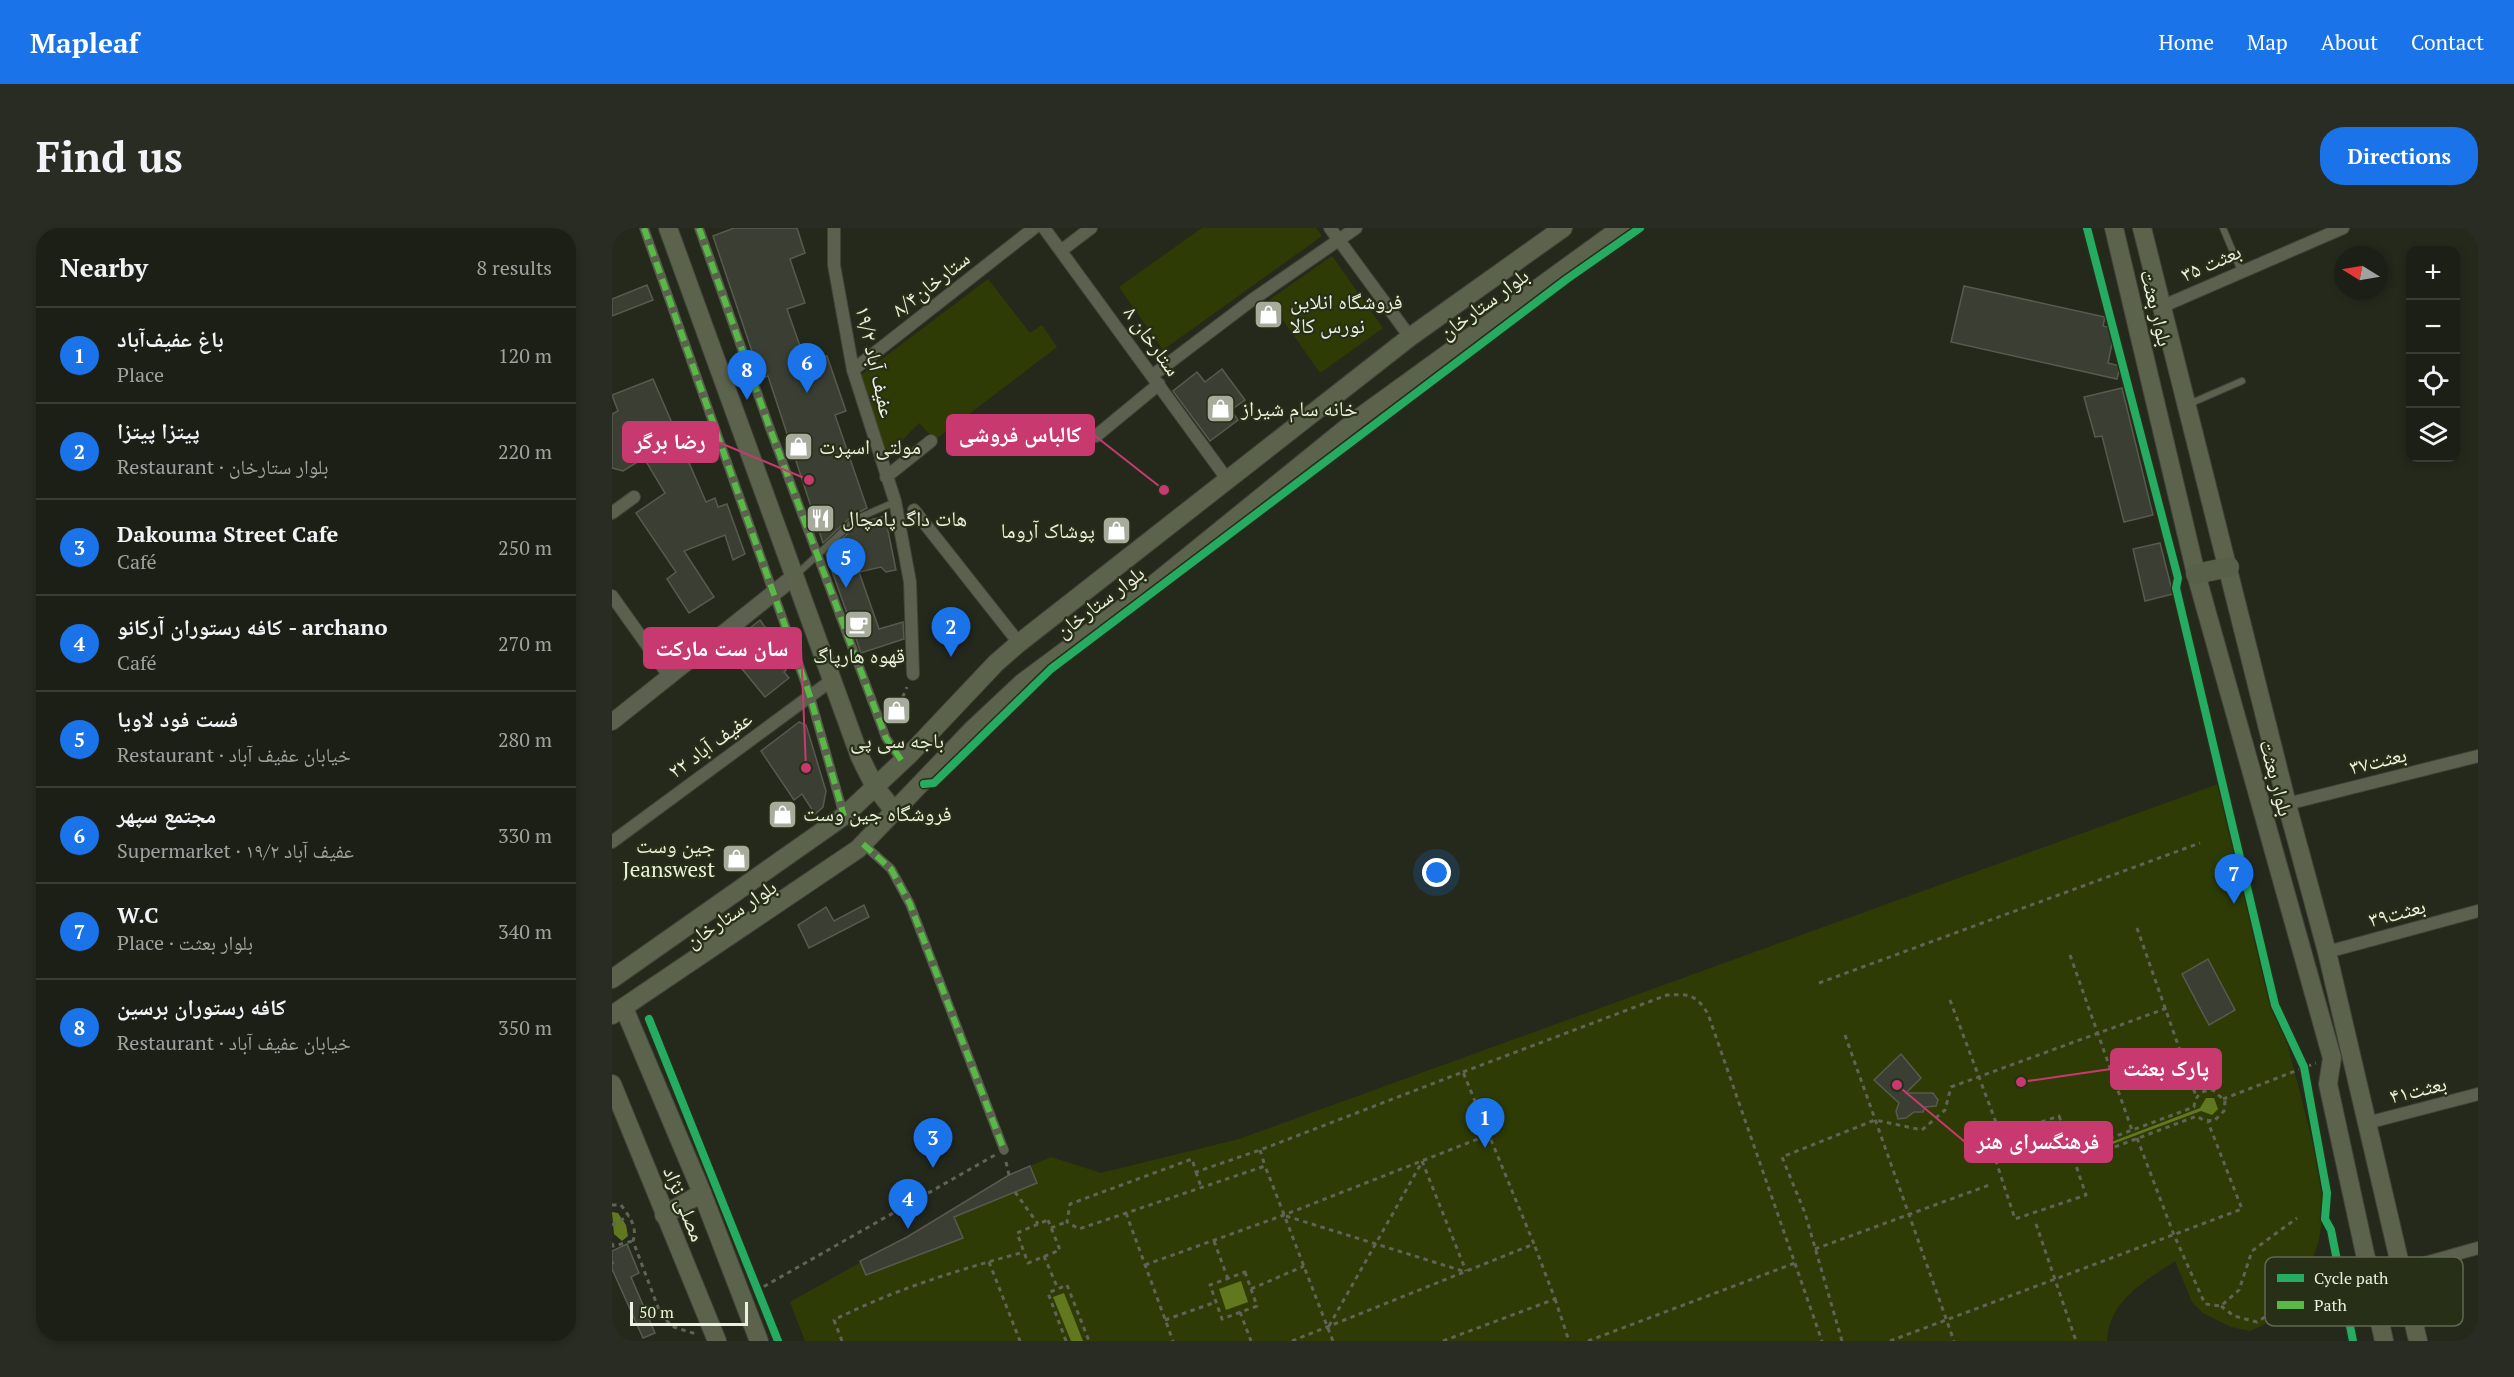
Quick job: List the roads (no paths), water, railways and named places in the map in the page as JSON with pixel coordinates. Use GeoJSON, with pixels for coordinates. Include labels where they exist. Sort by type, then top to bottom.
{"type":"FeatureCollection","features":[{"type":"Feature","properties":{"kind":"main road"},"geometry":{"type":"LineString","coordinates":[[668,228],[865,769],[875,787],[895,812]]}},
{"type":"Feature","properties":{"kind":"main road","name":"بلوار ستارخان"},"geometry":{"type":"LineString","coordinates":[[612,979],[808,844],[844,816],[1019,643],[1410,337],[1563,228]]}},
{"type":"Feature","properties":{"kind":"main road","name":"بلوار ستارخان"},"geometry":{"type":"LineString","coordinates":[[618,1011],[717,947],[863,844],[1016,687],[1143,593],[1360,417],[1621,228]]}},
{"type":"Feature","properties":{"kind":"main road","name":"بلوار بعثت"},"geometry":{"type":"LineString","coordinates":[[2114,228],[2196,574],[2332,1058],[2328,1084],[2366,1257]]}},
{"type":"Feature","properties":{"kind":"main road","name":"بلوار بعثت"},"geometry":{"type":"LineString","coordinates":[[2142,228],[2287,804],[2327,952],[2397,1257]]}},
{"type":"Feature","properties":{"kind":"main road"},"geometry":{"type":"LineString","coordinates":[[2196,574],[2229,567]]}},
{"type":"Feature","properties":{"kind":"main road","name":"مصلی نژاد"},"geometry":{"type":"LineString","coordinates":[[618,1011],[750,1294],[759,1341]]}},
{"type":"Feature","properties":{"kind":"main road","name":"مصلی نژاد"},"geometry":{"type":"LineString","coordinates":[[612,1084],[715,1341]]}},
{"type":"Feature","properties":{"kind":"main road"},"geometry":{"type":"LineString","coordinates":[[664,1215],[702,1193]]}},
{"type":"Feature","properties":{"kind":"main road","name":"بلوار بعثت"},"geometry":{"type":"LineString","coordinates":[[2381,1326],[2384,1341]]}},
{"type":"Feature","properties":{"kind":"main road","name":"بلوار بعثت"},"geometry":{"type":"LineString","coordinates":[[2414,1326],[2418,1341]]}},
{"type":"Feature","properties":{"kind":"street"},"geometry":{"type":"LineString","coordinates":[[644,228],[810,696],[844,816]]}},
{"type":"Feature","properties":{"kind":"street"},"geometry":{"type":"LineString","coordinates":[[699,228],[886,738],[902,761]]}},
{"type":"Feature","properties":{"kind":"street","name":"عفیف آباد ۱۹/۲"},"geometry":{"type":"LineString","coordinates":[[834,228],[834,265],[853,370],[886,477],[896,501],[910,582],[913,674]]}},
{"type":"Feature","properties":{"kind":"street","name":"ستارخان۸/۴"},"geometry":{"type":"LineString","coordinates":[[853,370],[1034,228]]}},
{"type":"Feature","properties":{"kind":"street","name":"ستارخان ۸"},"geometry":{"type":"LineString","coordinates":[[1044,228],[1227,479]]}},
{"type":"Feature","properties":{"kind":"street"},"geometry":{"type":"LineString","coordinates":[[1062,250],[1091,228]]}},
{"type":"Feature","properties":{"kind":"street"},"geometry":{"type":"LineString","coordinates":[[1330,228],[1410,337]]}},
{"type":"Feature","properties":{"kind":"street"},"geometry":{"type":"LineString","coordinates":[[1096,436],[1156,379],[1252,300],[1356,228]]}},
{"type":"Feature","properties":{"kind":"street","name":"۳۵ بعثت"},"geometry":{"type":"LineString","coordinates":[[2161,307],[2343,228]]}},
{"type":"Feature","properties":{"kind":"street"},"geometry":{"type":"LineString","coordinates":[[886,477],[931,441]]}},
{"type":"Feature","properties":{"kind":"street"},"geometry":{"type":"LineString","coordinates":[[612,513],[634,497]]}},
{"type":"Feature","properties":{"kind":"street"},"geometry":{"type":"LineString","coordinates":[[914,510],[1019,643]]}},
{"type":"Feature","properties":{"kind":"street"},"geometry":{"type":"LineString","coordinates":[[612,722],[795,576]]}},
{"type":"Feature","properties":{"kind":"street"},"geometry":{"type":"LineString","coordinates":[[612,596],[669,676]]}},
{"type":"Feature","properties":{"kind":"street","name":"عفیف آباد ۲۲"},"geometry":{"type":"LineString","coordinates":[[612,842],[832,680]]}},
{"type":"Feature","properties":{"kind":"street","name":"بعثت۳۷"},"geometry":{"type":"LineString","coordinates":[[2287,804],[2478,756]]}},
{"type":"Feature","properties":{"kind":"street"},"geometry":{"type":"LineString","coordinates":[[863,844],[891,869],[910,904],[1004,1150]]}},
{"type":"Feature","properties":{"kind":"street","name":"بعثت۳۹"},"geometry":{"type":"LineString","coordinates":[[2327,952],[2478,911]]}},
{"type":"Feature","properties":{"kind":"street","name":"بعثت۴۱"},"geometry":{"type":"LineString","coordinates":[[2367,1123],[2478,1094]]}},
{"type":"Feature","properties":{"kind":"street"},"geometry":{"type":"LineString","coordinates":[[2446,1257],[2478,1248]]}},
{"type":"Feature","properties":{"kind":"lane"},"geometry":{"type":"LineString","coordinates":[[2223,228],[2241,271]]}},
{"type":"Feature","properties":{"kind":"lane"},"geometry":{"type":"LineString","coordinates":[[2188,404],[2242,381]]}},
{"type":"Feature","properties":{"kind":"lane"},"geometry":{"type":"LineString","coordinates":[[795,576],[856,519],[896,501]]}},
{"type":"Feature","properties":{"kind":"place","name":"فروشگاه انلاین نورس کالا"},"geometry":{"type":"Point","coordinates":[1269,314]}},
{"type":"Feature","properties":{"kind":"place","name":"مجتمع سپهر"},"geometry":{"type":"Point","coordinates":[807,393]}},
{"type":"Feature","properties":{"kind":"place","name":"کافه رستوران برسین"},"geometry":{"type":"Point","coordinates":[747,400]}},
{"type":"Feature","properties":{"kind":"place","name":"خانه سام شیراز"},"geometry":{"type":"Point","coordinates":[1220,409]}},
{"type":"Feature","properties":{"kind":"place","name":"مولتی اسپرت"},"geometry":{"type":"Point","coordinates":[798,447]}},
{"type":"Feature","properties":{"kind":"place","name":"رضا برگر"},"geometry":{"type":"Point","coordinates":[809,480]}},
{"type":"Feature","properties":{"kind":"place","name":"کالباس فروشی"},"geometry":{"type":"Point","coordinates":[1164,490]}},
{"type":"Feature","properties":{"kind":"place","name":"هات داگ پامچال"},"geometry":{"type":"Point","coordinates":[821,519]}},
{"type":"Feature","properties":{"kind":"place","name":"پوشاک آروما"},"geometry":{"type":"Point","coordinates":[1116,531]}},
{"type":"Feature","properties":{"kind":"place","name":"فست فود لاویا"},"geometry":{"type":"Point","coordinates":[846,588]}},
{"type":"Feature","properties":{"kind":"place","name":"قهوه هارپاگ"},"geometry":{"type":"Point","coordinates":[859,625]}},
{"type":"Feature","properties":{"kind":"place","name":"پیتزا پیتزا"},"geometry":{"type":"Point","coordinates":[951,657]}},
{"type":"Feature","properties":{"kind":"place","name":"باجه سی پی"},"geometry":{"type":"Point","coordinates":[897,710]}},
{"type":"Feature","properties":{"kind":"place","name":"سان ست مارکت"},"geometry":{"type":"Point","coordinates":[806,768]}},
{"type":"Feature","properties":{"kind":"place","name":"فروشگاه جین وست"},"geometry":{"type":"Point","coordinates":[782,814]}},
{"type":"Feature","properties":{"kind":"place","name":"جین وست Jeanswest"},"geometry":{"type":"Point","coordinates":[736,858]}},
{"type":"Feature","properties":{"kind":"place","name":"W.C"},"geometry":{"type":"Point","coordinates":[2234,904]}},
{"type":"Feature","properties":{"kind":"place","name":"پارک بعثت"},"geometry":{"type":"Point","coordinates":[2021,1082]}},
{"type":"Feature","properties":{"kind":"place","name":"فرهنگسرای هنر"},"geometry":{"type":"Point","coordinates":[1897,1085]}},
{"type":"Feature","properties":{"kind":"place","name":"باغ عفیف‌آباد"},"geometry":{"type":"Point","coordinates":[1485,1148]}},
{"type":"Feature","properties":{"kind":"place","name":"Dakouma Street Cafe"},"geometry":{"type":"Point","coordinates":[933,1168]}},
{"type":"Feature","properties":{"kind":"place","name":"کافه رستوران آرکانو - archano"},"geometry":{"type":"Point","coordinates":[908,1229]}}]}
